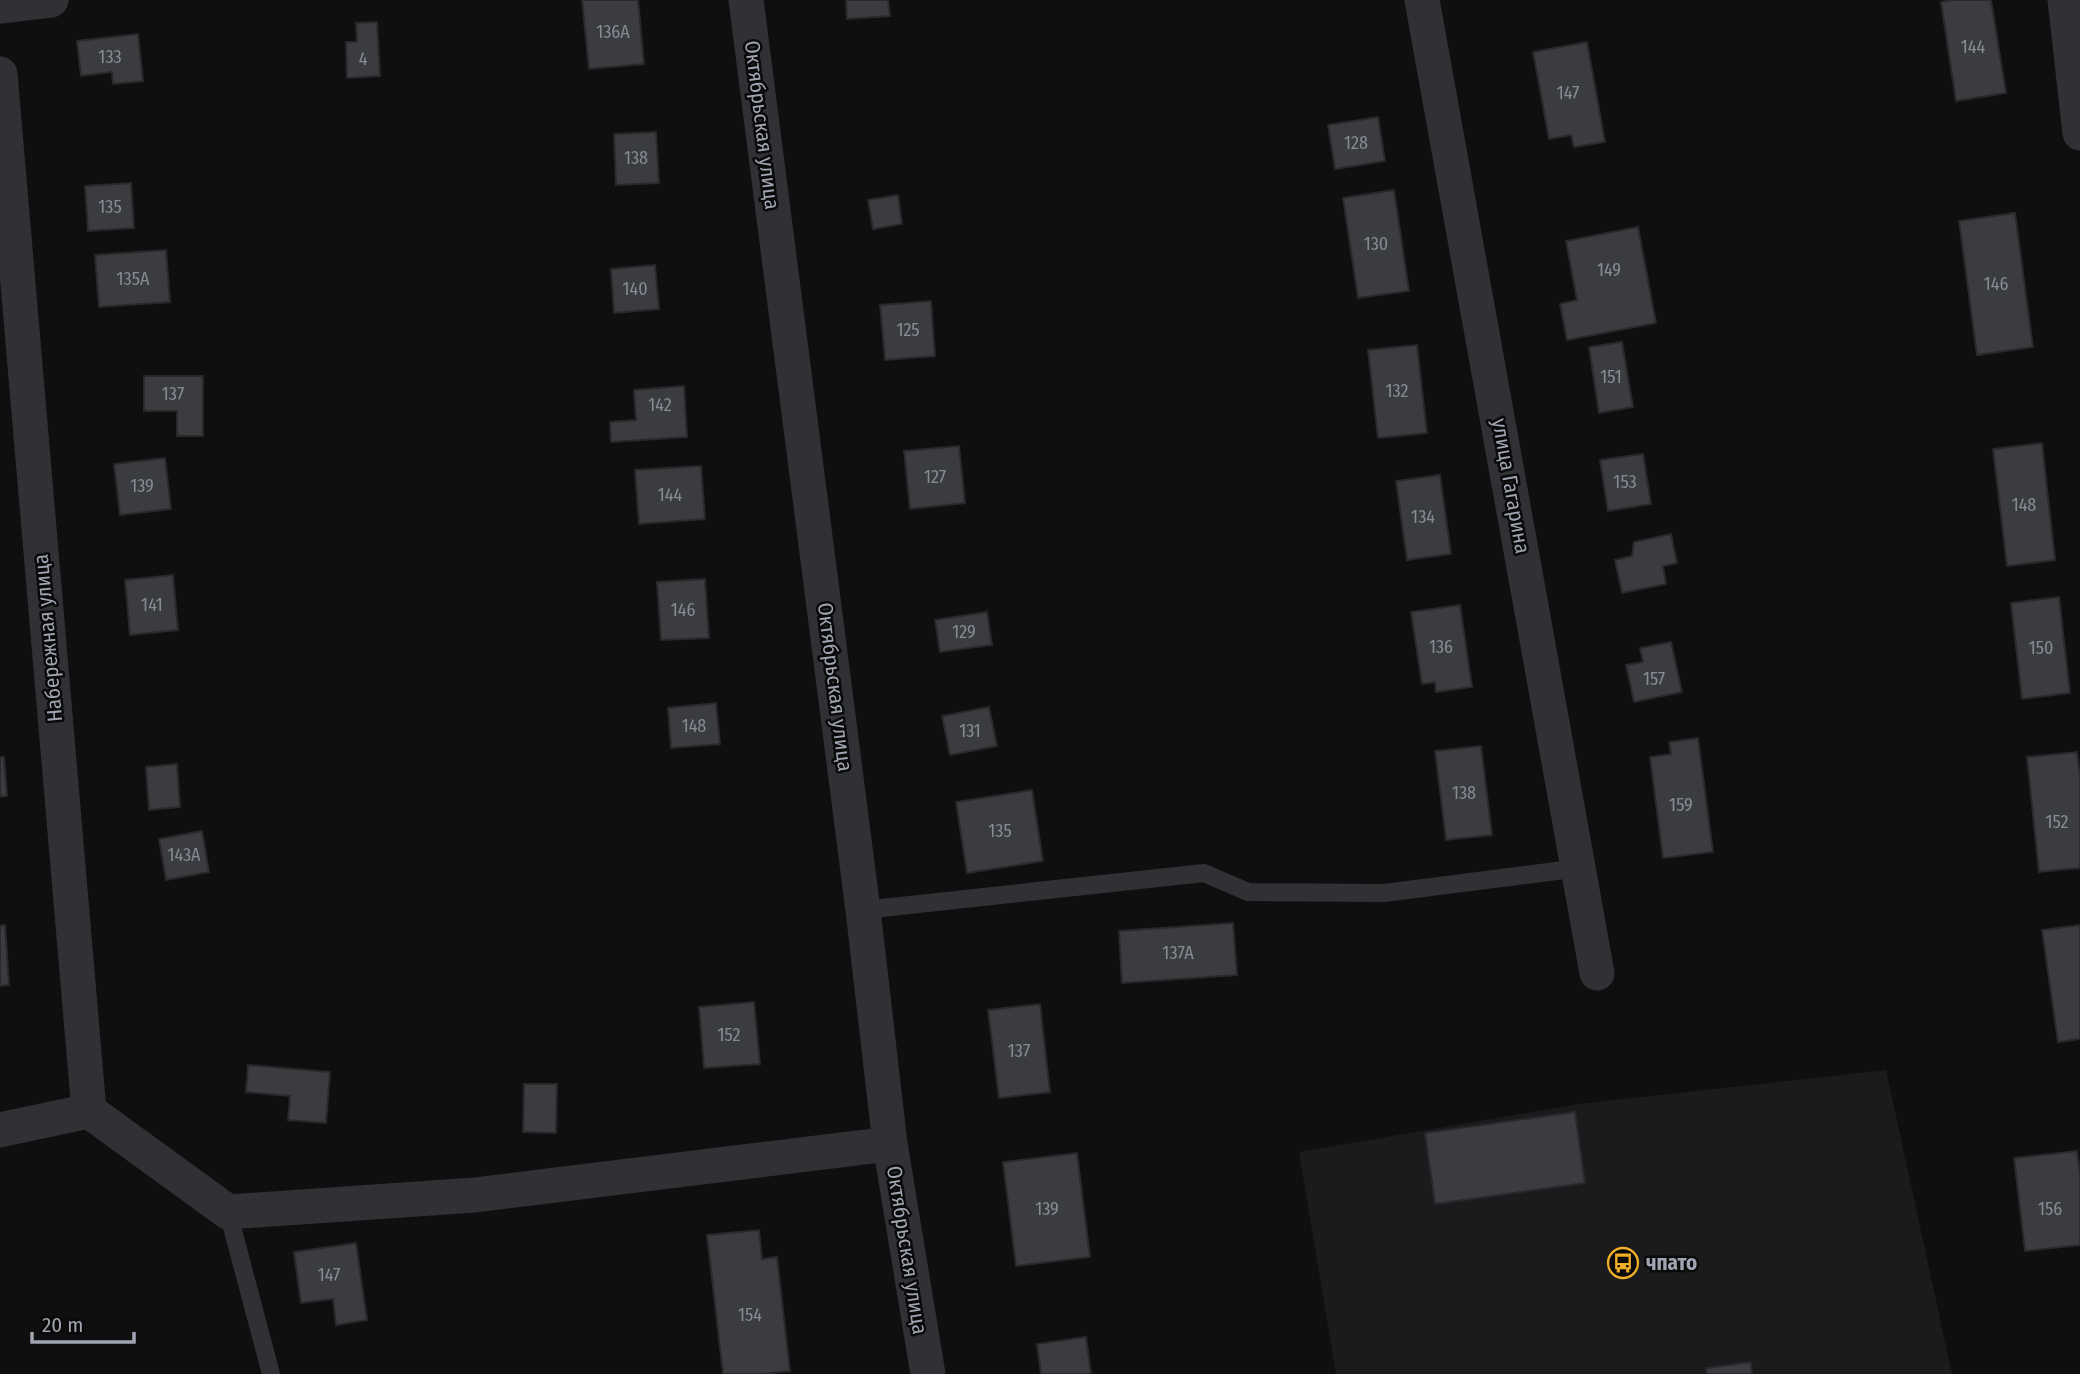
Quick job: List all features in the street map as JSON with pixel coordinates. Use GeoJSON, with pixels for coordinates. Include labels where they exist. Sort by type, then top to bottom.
{"type":"FeatureCollection","features":[{"type":"Feature","properties":{"kind":"street"},"geometry":{"type":"LineString","coordinates":[[0,6],[51,0]]}},
{"type":"Feature","properties":{"kind":"street","name":"Октябрьская улица"},"geometry":{"type":"LineString","coordinates":[[746,0],[863,910],[890,1144],[928,1374]]}},
{"type":"Feature","properties":{"kind":"street","name":"улица Гагарина"},"geometry":{"type":"LineString","coordinates":[[1422,0],[1597,973]]}},
{"type":"Feature","properties":{"kind":"street"},"geometry":{"type":"LineString","coordinates":[[2065,0],[2080,134]]}},
{"type":"Feature","properties":{"kind":"street","name":"Набережная улица"},"geometry":{"type":"LineString","coordinates":[[0,74],[89,1111]]}},
{"type":"Feature","properties":{"kind":"street"},"geometry":{"type":"LineString","coordinates":[[0,1130],[89,1111],[228,1212],[475,1195],[890,1144]]}},
{"type":"Feature","properties":{"kind":"lane"},"geometry":{"type":"LineString","coordinates":[[863,910],[1204,873],[1248,892],[1384,893],[1580,868]]}},
{"type":"Feature","properties":{"kind":"lane"},"geometry":{"type":"LineString","coordinates":[[228,1212],[271,1374]]}},
{"type":"Feature","properties":{"kind":"shaded area","name":"чпато"},"geometry":{"type":"Polygon","coordinates":[[[1886,1070],[1952,1374],[1336,1374],[1299,1152],[1579,1104],[1886,1070]]]}},
{"type":"Feature","properties":{"kind":"building"},"geometry":{"type":"Polygon","coordinates":[[[582,0],[638,0],[644,64],[589,69],[582,0]]]}},
{"type":"Feature","properties":{"kind":"building"},"geometry":{"type":"Polygon","coordinates":[[[846,0],[888,0],[890,16],[847,19],[846,0]]]}},
{"type":"Feature","properties":{"kind":"building"},"geometry":{"type":"Polygon","coordinates":[[[1991,0],[2006,93],[1956,101],[1941,2],[1991,0]]]}},
{"type":"Feature","properties":{"kind":"building"},"geometry":{"type":"Polygon","coordinates":[[[377,22],[380,76],[347,78],[346,42],[357,42],[356,23],[377,22]]]}},
{"type":"Feature","properties":{"kind":"building"},"geometry":{"type":"Polygon","coordinates":[[[138,34],[143,81],[113,84],[112,72],[81,76],[77,41],[138,34]]]}},
{"type":"Feature","properties":{"kind":"building"},"geometry":{"type":"Polygon","coordinates":[[[1587,42],[1605,142],[1574,147],[1571,135],[1549,139],[1533,52],[1587,42]]]}},
{"type":"Feature","properties":{"kind":"building"},"geometry":{"type":"Polygon","coordinates":[[[1378,117],[1385,161],[1335,169],[1328,125],[1378,117]]]}},
{"type":"Feature","properties":{"kind":"building"},"geometry":{"type":"Polygon","coordinates":[[[656,132],[659,183],[616,185],[614,134],[656,132]]]}},
{"type":"Feature","properties":{"kind":"building"},"geometry":{"type":"Polygon","coordinates":[[[131,183],[134,228],[88,231],[85,186],[131,183]]]}},
{"type":"Feature","properties":{"kind":"building"},"geometry":{"type":"Polygon","coordinates":[[[1394,190],[1409,291],[1358,298],[1343,198],[1394,190]]]}},
{"type":"Feature","properties":{"kind":"building"},"geometry":{"type":"Polygon","coordinates":[[[898,195],[902,224],[873,229],[868,200],[898,195]]]}},
{"type":"Feature","properties":{"kind":"building"},"geometry":{"type":"Polygon","coordinates":[[[2015,213],[2033,347],[1977,355],[1959,221],[2015,213]]]}},
{"type":"Feature","properties":{"kind":"building"},"geometry":{"type":"Polygon","coordinates":[[[1638,227],[1656,323],[1567,340],[1560,304],[1577,300],[1566,241],[1638,227]]]}},
{"type":"Feature","properties":{"kind":"building"},"geometry":{"type":"Polygon","coordinates":[[[166,250],[170,302],[99,307],[95,255],[166,250]]]}},
{"type":"Feature","properties":{"kind":"building"},"geometry":{"type":"Polygon","coordinates":[[[655,265],[659,309],[614,313],[611,269],[655,265]]]}},
{"type":"Feature","properties":{"kind":"building"},"geometry":{"type":"Polygon","coordinates":[[[931,301],[935,356],[885,360],[880,305],[931,301]]]}},
{"type":"Feature","properties":{"kind":"building"},"geometry":{"type":"Polygon","coordinates":[[[1622,342],[1633,407],[1599,413],[1589,347],[1622,342]]]}},
{"type":"Feature","properties":{"kind":"building"},"geometry":{"type":"Polygon","coordinates":[[[1417,345],[1427,433],[1378,438],[1368,350],[1417,345]]]}},
{"type":"Feature","properties":{"kind":"building"},"geometry":{"type":"Polygon","coordinates":[[[144,376],[203,376],[203,436],[177,436],[177,411],[144,411],[144,376]]]}},
{"type":"Feature","properties":{"kind":"building"},"geometry":{"type":"Polygon","coordinates":[[[684,386],[687,437],[611,442],[610,422],[636,420],[634,390],[684,386]]]}},
{"type":"Feature","properties":{"kind":"building"},"geometry":{"type":"Polygon","coordinates":[[[2042,443],[2055,560],[2007,566],[1993,449],[2042,443]]]}},
{"type":"Feature","properties":{"kind":"building"},"geometry":{"type":"Polygon","coordinates":[[[959,446],[965,503],[910,509],[904,451],[959,446]]]}},
{"type":"Feature","properties":{"kind":"building"},"geometry":{"type":"Polygon","coordinates":[[[1643,454],[1651,504],[1608,511],[1600,460],[1643,454]]]}},
{"type":"Feature","properties":{"kind":"building"},"geometry":{"type":"Polygon","coordinates":[[[165,458],[171,509],[120,515],[114,464],[165,458]]]}},
{"type":"Feature","properties":{"kind":"building"},"geometry":{"type":"Polygon","coordinates":[[[701,466],[705,519],[639,524],[635,470],[701,466]]]}},
{"type":"Feature","properties":{"kind":"building"},"geometry":{"type":"Polygon","coordinates":[[[1440,475],[1451,554],[1407,560],[1396,481],[1440,475]]]}},
{"type":"Feature","properties":{"kind":"building"},"geometry":{"type":"Polygon","coordinates":[[[1671,534],[1677,563],[1663,566],[1666,584],[1622,593],[1615,560],[1632,556],[1634,542],[1671,534]]]}},
{"type":"Feature","properties":{"kind":"building"},"geometry":{"type":"Polygon","coordinates":[[[173,575],[178,630],[130,635],[125,580],[173,575]]]}},
{"type":"Feature","properties":{"kind":"building"},"geometry":{"type":"Polygon","coordinates":[[[705,579],[709,638],[661,640],[657,582],[705,579]]]}},
{"type":"Feature","properties":{"kind":"building"},"geometry":{"type":"Polygon","coordinates":[[[2059,597],[2070,693],[2022,699],[2011,603],[2059,597]]]}},
{"type":"Feature","properties":{"kind":"building"},"geometry":{"type":"Polygon","coordinates":[[[1460,605],[1472,687],[1436,692],[1435,682],[1422,684],[1411,612],[1460,605]]]}},
{"type":"Feature","properties":{"kind":"building"},"geometry":{"type":"Polygon","coordinates":[[[987,612],[992,645],[940,652],[935,620],[987,612]]]}},
{"type":"Feature","properties":{"kind":"building"},"geometry":{"type":"Polygon","coordinates":[[[1671,642],[1682,692],[1634,702],[1626,665],[1643,662],[1640,648],[1671,642]]]}},
{"type":"Feature","properties":{"kind":"building"},"geometry":{"type":"Polygon","coordinates":[[[716,703],[720,744],[671,748],[668,708],[716,703]]]}},
{"type":"Feature","properties":{"kind":"building"},"geometry":{"type":"Polygon","coordinates":[[[989,707],[997,746],[950,755],[942,716],[989,707]]]}},
{"type":"Feature","properties":{"kind":"building"},"geometry":{"type":"Polygon","coordinates":[[[1698,738],[1713,852],[1663,858],[1650,757],[1671,754],[1669,742],[1698,738]]]}},
{"type":"Feature","properties":{"kind":"building"},"geometry":{"type":"Polygon","coordinates":[[[1481,746],[1492,835],[1446,840],[1435,751],[1481,746]]]}},
{"type":"Feature","properties":{"kind":"building"},"geometry":{"type":"Polygon","coordinates":[[[2077,752],[2080,776],[2080,868],[2039,872],[2027,757],[2077,752]]]}},
{"type":"Feature","properties":{"kind":"building"},"geometry":{"type":"Polygon","coordinates":[[[0,757],[4,757],[7,796],[0,797],[0,757]]]}},
{"type":"Feature","properties":{"kind":"building"},"geometry":{"type":"Polygon","coordinates":[[[177,764],[180,807],[149,810],[146,767],[177,764]]]}},
{"type":"Feature","properties":{"kind":"building"},"geometry":{"type":"Polygon","coordinates":[[[1032,790],[1043,861],[967,873],[956,802],[1032,790]]]}},
{"type":"Feature","properties":{"kind":"building"},"geometry":{"type":"Polygon","coordinates":[[[202,831],[209,872],[166,880],[159,839],[202,831]]]}},
{"type":"Feature","properties":{"kind":"building"},"geometry":{"type":"Polygon","coordinates":[[[1233,923],[1237,975],[1122,983],[1119,931],[1233,923]]]}},
{"type":"Feature","properties":{"kind":"building"},"geometry":{"type":"Polygon","coordinates":[[[5,925],[9,985],[0,986],[0,926],[5,925]]]}},
{"type":"Feature","properties":{"kind":"building"},"geometry":{"type":"Polygon","coordinates":[[[2080,925],[2080,1039],[2058,1042],[2042,930],[2080,925]]]}},
{"type":"Feature","properties":{"kind":"building"},"geometry":{"type":"Polygon","coordinates":[[[754,1002],[760,1064],[704,1068],[699,1007],[754,1002]]]}},
{"type":"Feature","properties":{"kind":"building"},"geometry":{"type":"Polygon","coordinates":[[[1040,1004],[1050,1092],[999,1098],[988,1010],[1040,1004]]]}},
{"type":"Feature","properties":{"kind":"building"},"geometry":{"type":"Polygon","coordinates":[[[248,1065],[330,1072],[326,1123],[288,1120],[290,1096],[246,1092],[248,1065]]]}},
{"type":"Feature","properties":{"kind":"building"},"geometry":{"type":"Polygon","coordinates":[[[524,1084],[557,1084],[556,1133],[523,1132],[524,1084]]]}},
{"type":"Feature","properties":{"kind":"building"},"geometry":{"type":"Polygon","coordinates":[[[1575,1112],[1585,1183],[1435,1204],[1425,1133],[1575,1112]]]}},
{"type":"Feature","properties":{"kind":"building"},"geometry":{"type":"Polygon","coordinates":[[[2077,1151],[2080,1174],[2080,1245],[2025,1251],[2014,1158],[2077,1151]]]}},
{"type":"Feature","properties":{"kind":"building"},"geometry":{"type":"Polygon","coordinates":[[[1077,1153],[1090,1257],[1016,1266],[1003,1162],[1077,1153]]]}},
{"type":"Feature","properties":{"kind":"building"},"geometry":{"type":"Polygon","coordinates":[[[759,1230],[762,1259],[777,1257],[790,1371],[723,1374],[707,1235],[759,1230]]]}},
{"type":"Feature","properties":{"kind":"building"},"geometry":{"type":"Polygon","coordinates":[[[356,1243],[367,1320],[336,1325],[333,1299],[301,1303],[294,1252],[356,1243]]]}},
{"type":"Feature","properties":{"kind":"building"},"geometry":{"type":"Polygon","coordinates":[[[1086,1337],[1091,1374],[1041,1374],[1037,1344],[1086,1337]]]}},
{"type":"Feature","properties":{"kind":"building"},"geometry":{"type":"Polygon","coordinates":[[[1751,1362],[1752,1374],[1707,1374],[1706,1368],[1751,1362]]]}},
{"type":"Feature","properties":{"kind":"place","name":"чпато"},"geometry":{"type":"Point","coordinates":[1623,1263]}}]}
